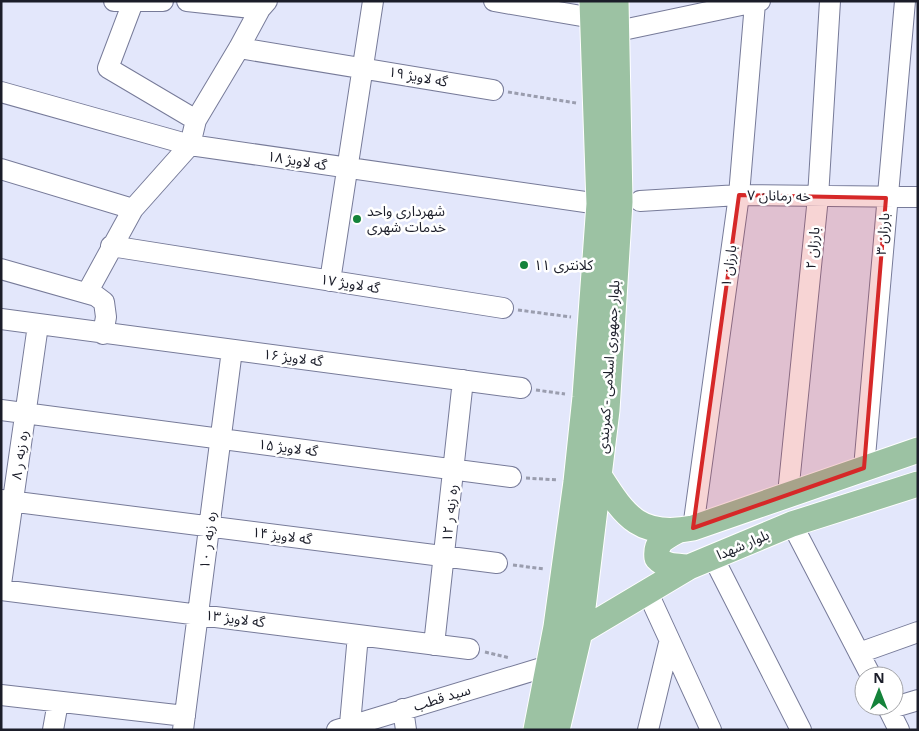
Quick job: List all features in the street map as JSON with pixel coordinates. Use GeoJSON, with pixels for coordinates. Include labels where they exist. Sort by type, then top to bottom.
{"type":"FeatureCollection","features":[{"type":"Feature","properties":{"kind":"main road","name":"بلوار جمهوری اسلامی - کمربندی"},"geometry":{"type":"LineString","coordinates":[[557,730],[551,703],[548,666],[568,629],[563,572],[607,410],[620,202],[616,1]]}},
{"type":"Feature","properties":{"kind":"main road","name":"بلوار جمهوری اسلامی - کمربندی"},"geometry":{"type":"LineString","coordinates":[[536,730],[551,703],[568,629],[588,480],[585,397],[599,204],[592,10]]}},
{"type":"Feature","properties":{"kind":"main road"},"geometry":{"type":"LineString","coordinates":[[689,567],[668,565],[662,563],[657,558],[657,546],[662,539],[685,529],[918,450]]}},
{"type":"Feature","properties":{"kind":"main road"},"geometry":{"type":"LineString","coordinates":[[588,480],[616,502],[635,523],[649,528],[685,529]]}},
{"type":"Feature","properties":{"kind":"main road","name":"بلوار شهدا"},"geometry":{"type":"LineString","coordinates":[[568,629],[647,591],[689,567],[792,524],[918,484]]}},
{"type":"Feature","properties":{"kind":"street"},"geometry":{"type":"LineString","coordinates":[[114,1],[163,1]]}},
{"type":"Feature","properties":{"kind":"street"},"geometry":{"type":"LineString","coordinates":[[87,293],[111,246],[133,209],[190,145],[196,120],[263,5],[186,1]]}},
{"type":"Feature","properties":{"kind":"street"},"geometry":{"type":"LineString","coordinates":[[330,281],[373,1]]}},
{"type":"Feature","properties":{"kind":"street"},"geometry":{"type":"LineString","coordinates":[[494,1],[592,10]]}},
{"type":"Feature","properties":{"kind":"street","name":"بارزان ۲"},"geometry":{"type":"LineString","coordinates":[[788,494],[818,197],[830,1]]}},
{"type":"Feature","properties":{"kind":"street","name":"بارزان ۳"},"geometry":{"type":"LineString","coordinates":[[864,468],[886,198],[905,1]]}},
{"type":"Feature","properties":{"kind":"street"},"geometry":{"type":"LineString","coordinates":[[133,2],[108,68],[196,120]]}},
{"type":"Feature","properties":{"kind":"street"},"geometry":{"type":"LineString","coordinates":[[618,31],[758,2]]}},
{"type":"Feature","properties":{"kind":"street","name":"بارزان ۱"},"geometry":{"type":"LineString","coordinates":[[685,529],[739,195],[758,2]]}},
{"type":"Feature","properties":{"kind":"street","name":"۱۹ گه لاویژ"},"geometry":{"type":"LineString","coordinates":[[239,48],[493,90]]}},
{"type":"Feature","properties":{"kind":"street","name":"گه لاویژ ۱۸"},"geometry":{"type":"LineString","coordinates":[[1,92],[190,145],[599,204]]}},
{"type":"Feature","properties":{"kind":"street"},"geometry":{"type":"LineString","coordinates":[[1,169],[133,209]]}},
{"type":"Feature","properties":{"kind":"street","name":"خه رمانان ۷"},"geometry":{"type":"LineString","coordinates":[[640,201],[739,195],[918,197]]}},
{"type":"Feature","properties":{"kind":"street","name":"گه لاویژ ۱۷"},"geometry":{"type":"LineString","coordinates":[[111,246],[503,308]]}},
{"type":"Feature","properties":{"kind":"street"},"geometry":{"type":"LineString","coordinates":[[1,269],[87,293],[104,302],[106,317],[103,334]]}},
{"type":"Feature","properties":{"kind":"street","name":"۱۶ گه لاویژ"},"geometry":{"type":"LineString","coordinates":[[1,319],[521,388]]}},
{"type":"Feature","properties":{"kind":"street","name":"۸ ره زبه ر"},"geometry":{"type":"LineString","coordinates":[[1,584],[7,501],[25,413],[38,325]]}},
{"type":"Feature","properties":{"kind":"street","name":"ره زبه ر ۱۰"},"geometry":{"type":"LineString","coordinates":[[184,723],[232,350]]}},
{"type":"Feature","properties":{"kind":"street","name":"ره زبه ر ۱۲"},"geometry":{"type":"LineString","coordinates":[[434,645],[463,380]]}},
{"type":"Feature","properties":{"kind":"street","name":"گه لاویژ ۱۵"},"geometry":{"type":"LineString","coordinates":[[1,410],[511,477]]}},
{"type":"Feature","properties":{"kind":"street","name":"گه لاویژ ۱۴"},"geometry":{"type":"LineString","coordinates":[[7,501],[498,563]]}},
{"type":"Feature","properties":{"kind":"street"},"geometry":{"type":"LineString","coordinates":[[792,524],[866,666]]}},
{"type":"Feature","properties":{"kind":"street"},"geometry":{"type":"LineString","coordinates":[[713,557],[801,730]]}},
{"type":"Feature","properties":{"kind":"street","name":"گه لاویژ ۱۳"},"geometry":{"type":"LineString","coordinates":[[1,590],[469,649]]}},
{"type":"Feature","properties":{"kind":"street"},"geometry":{"type":"LineString","coordinates":[[647,591],[669,643],[711,730]]}},
{"type":"Feature","properties":{"kind":"street"},"geometry":{"type":"LineString","coordinates":[[859,652],[918,632]]}},
{"type":"Feature","properties":{"kind":"street"},"geometry":{"type":"LineString","coordinates":[[343,727],[358,635]]}},
{"type":"Feature","properties":{"kind":"street"},"geometry":{"type":"LineString","coordinates":[[648,730],[669,643]]}},
{"type":"Feature","properties":{"kind":"street","name":"سید قطب"},"geometry":{"type":"LineString","coordinates":[[343,727],[548,666]]}},
{"type":"Feature","properties":{"kind":"street"},"geometry":{"type":"LineString","coordinates":[[1,695],[58,702],[184,723]]}},
{"type":"Feature","properties":{"kind":"street"},"geometry":{"type":"LineString","coordinates":[[904,704],[918,700]]}},
{"type":"Feature","properties":{"kind":"street"},"geometry":{"type":"LineString","coordinates":[[53,730],[58,702]]}},
{"type":"Feature","properties":{"kind":"street"},"geometry":{"type":"LineString","coordinates":[[403,709],[406,730]]}},
{"type":"Feature","properties":{"kind":"street"},"geometry":{"type":"LineString","coordinates":[[892,716],[899,730]]}},
{"type":"Feature","properties":{"kind":"path"},"geometry":{"type":"LineString","coordinates":[[493,90],[597,107]]}},
{"type":"Feature","properties":{"kind":"path"},"geometry":{"type":"LineString","coordinates":[[503,308],[590,320]]}},
{"type":"Feature","properties":{"kind":"path"},"geometry":{"type":"LineString","coordinates":[[521,388],[585,397]]}},
{"type":"Feature","properties":{"kind":"path"},"geometry":{"type":"LineString","coordinates":[[511,477],[588,480]]}},
{"type":"Feature","properties":{"kind":"path"},"geometry":{"type":"LineString","coordinates":[[498,563],[563,572]]}},
{"type":"Feature","properties":{"kind":"highlighted area"},"geometry":{"type":"Polygon","coordinates":[[[739,195],[886,198],[864,468],[693,528],[739,195]]]}},
{"type":"Feature","properties":{"kind":"place","name":"شهرداری واحد خدمات شهری"},"geometry":{"type":"Point","coordinates":[357,219]}},
{"type":"Feature","properties":{"kind":"place","name":"کلانتری ۱۱"},"geometry":{"type":"Point","coordinates":[524,265]}}]}
